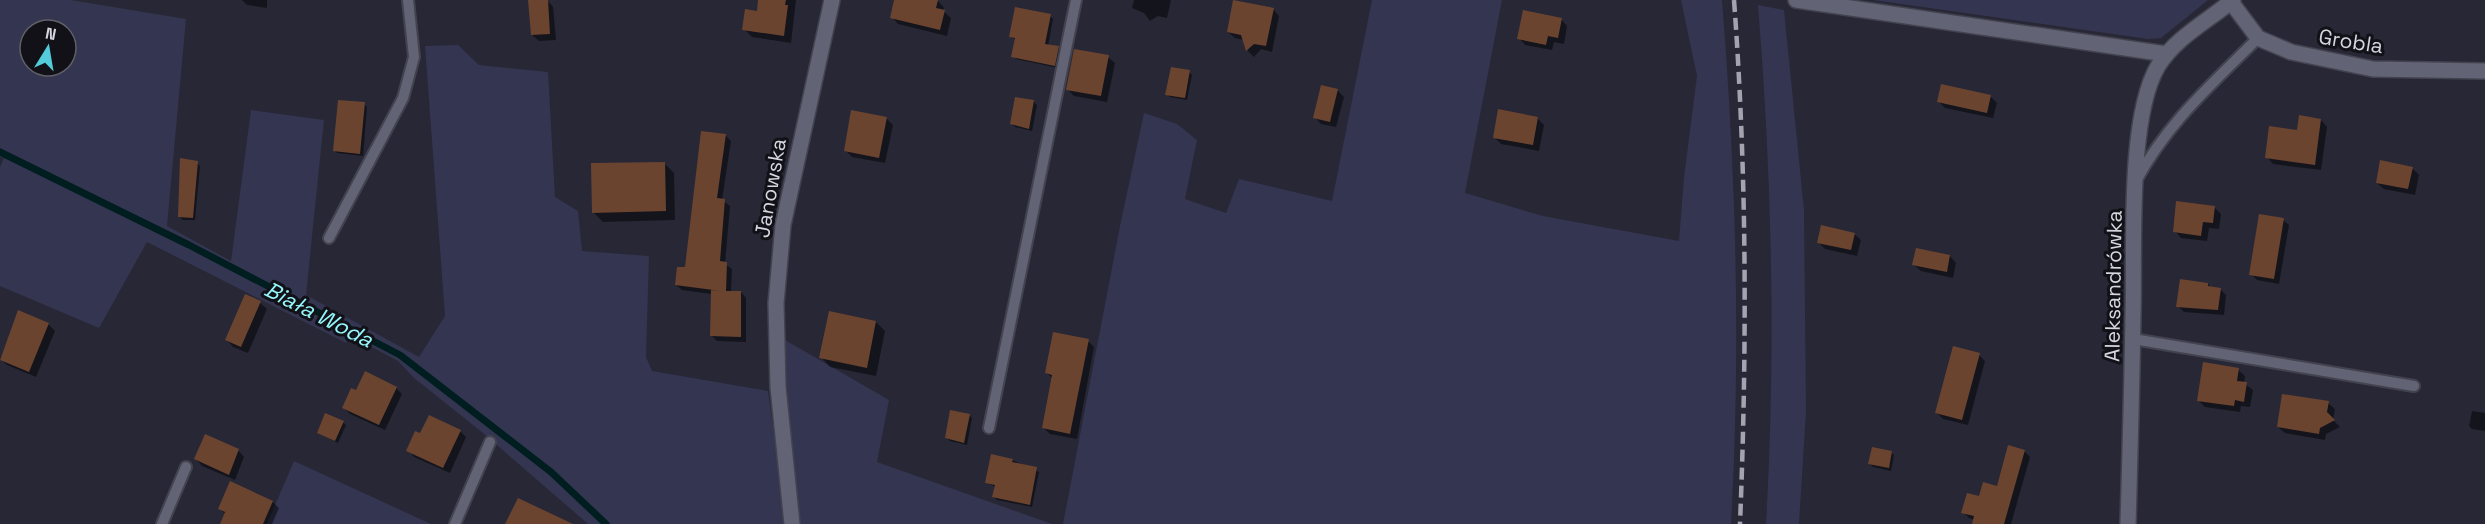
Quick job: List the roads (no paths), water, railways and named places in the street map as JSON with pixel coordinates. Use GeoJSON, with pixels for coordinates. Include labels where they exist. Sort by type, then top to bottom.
{"type":"FeatureCollection","features":[{"type":"Feature","properties":{"kind":"street","name":"Janowska"},"geometry":{"type":"LineString","coordinates":[[792,524],[777,387],[776,303],[783,225],[832,0]]}},
{"type":"Feature","properties":{"kind":"street"},"geometry":{"type":"LineString","coordinates":[[1796,0],[2166,54]]}},
{"type":"Feature","properties":{"kind":"street"},"geometry":{"type":"LineString","coordinates":[[2232,1],[2258,38]]}},
{"type":"Feature","properties":{"kind":"street","name":"Aleksandrówka"},"geometry":{"type":"LineString","coordinates":[[2128,524],[2136,182],[2139,137],[2146,97],[2157,68],[2166,54],[2183,37],[2232,1]]}},
{"type":"Feature","properties":{"kind":"street","name":"Grobla"},"geometry":{"type":"LineString","coordinates":[[2258,38],[2291,52],[2373,69],[2485,72]]}},
{"type":"Feature","properties":{"kind":"lane"},"geometry":{"type":"LineString","coordinates":[[329,238],[403,98],[414,57],[408,0]]}},
{"type":"Feature","properties":{"kind":"lane"},"geometry":{"type":"LineString","coordinates":[[989,428],[1076,0]]}},
{"type":"Feature","properties":{"kind":"lane"},"geometry":{"type":"LineString","coordinates":[[2136,182],[2153,150],[2182,114],[2258,38]]}},
{"type":"Feature","properties":{"kind":"lane"},"geometry":{"type":"LineString","coordinates":[[2133,339],[2414,386]]}},
{"type":"Feature","properties":{"kind":"lane"},"geometry":{"type":"LineString","coordinates":[[455,524],[490,442]]}},
{"type":"Feature","properties":{"kind":"lane"},"geometry":{"type":"LineString","coordinates":[[162,524],[186,466]]}},
{"type":"Feature","properties":{"kind":"waterway","name":"Biała Woda"},"geometry":{"type":"LineString","coordinates":[[0,152],[189,245],[400,355],[551,472],[606,524]]}},
{"type":"Feature","properties":{"kind":"railway"},"geometry":{"type":"LineString","coordinates":[[1734,0],[1741,131],[1744,262],[1744,393],[1740,524]]}}]}
